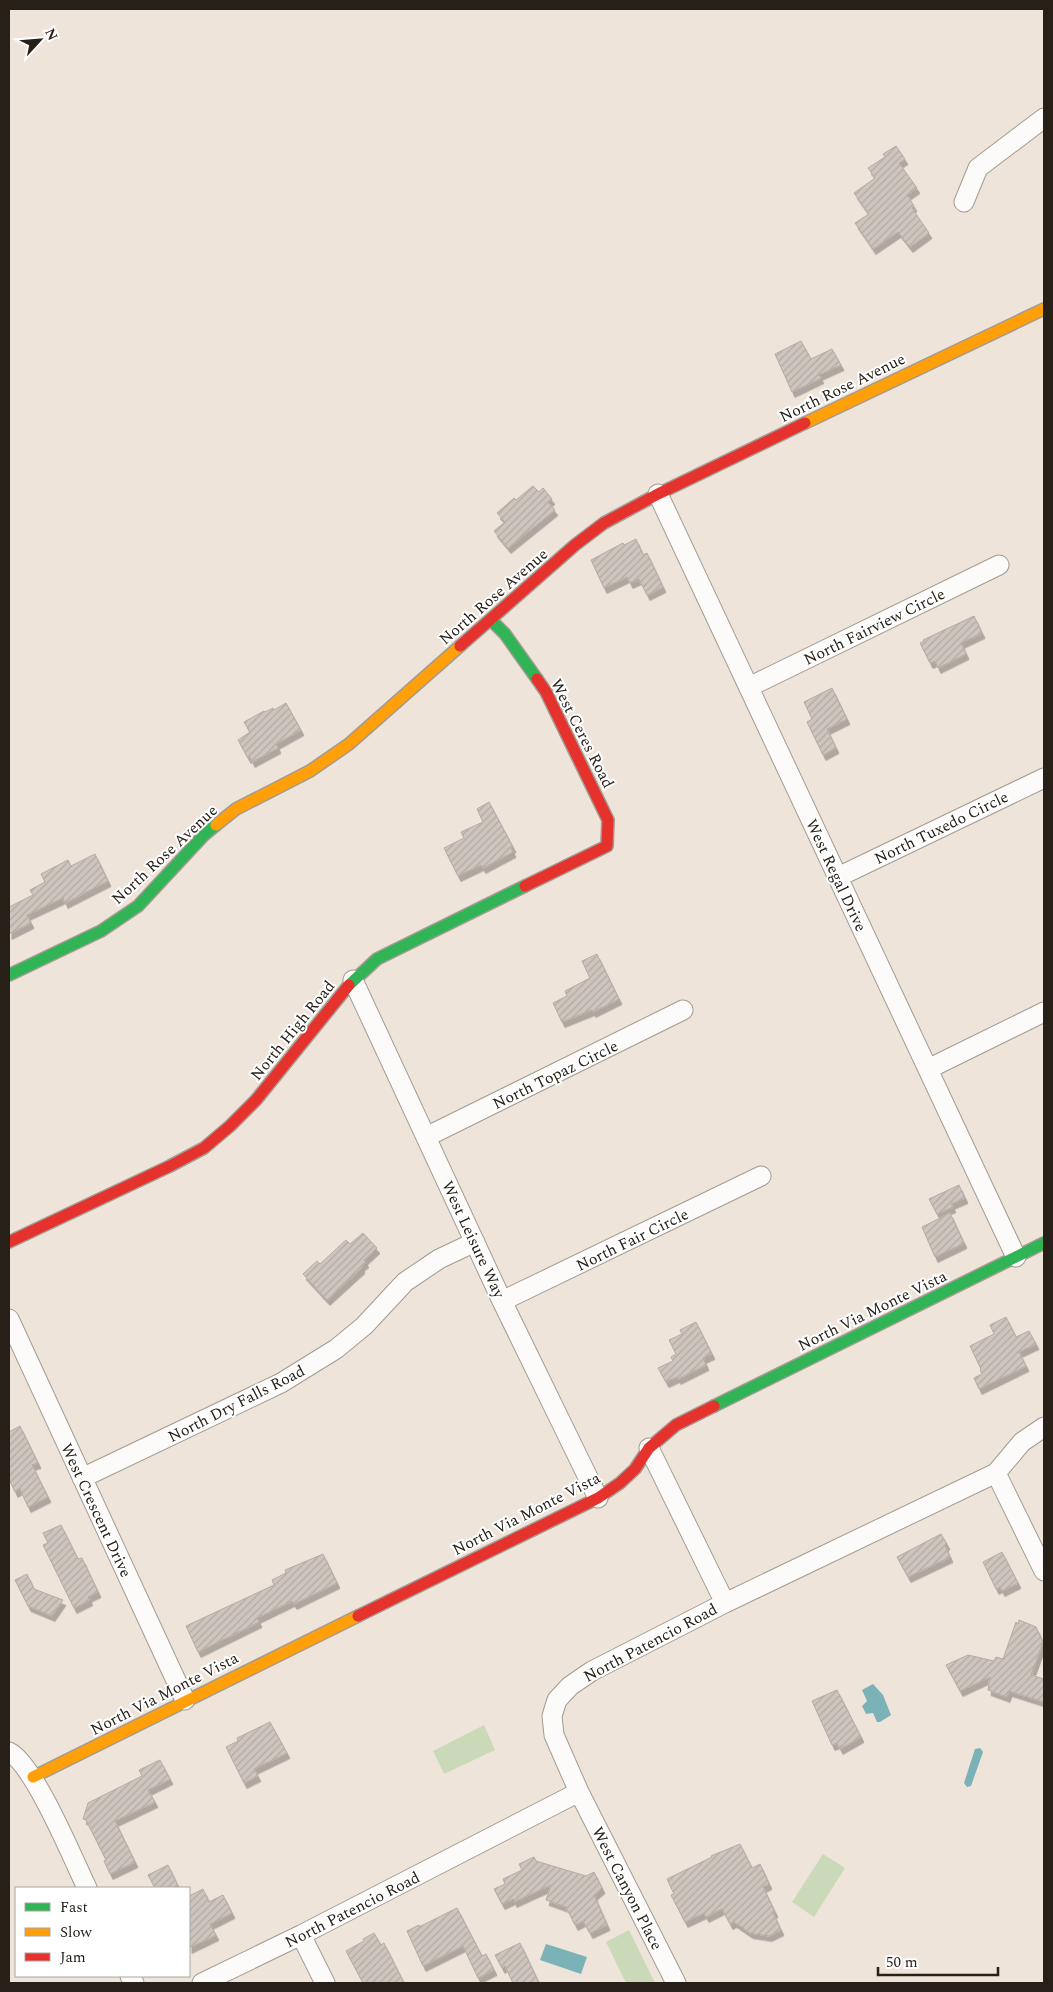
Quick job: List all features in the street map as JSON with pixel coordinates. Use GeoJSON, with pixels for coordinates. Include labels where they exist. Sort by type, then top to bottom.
{"type":"FeatureCollection","features":[{"type":"Feature","properties":{"kind":"street"},"geometry":{"type":"LineString","coordinates":[[964,202],[978,168],[1044,118]]}},
{"type":"Feature","properties":{"kind":"street","name":"North Rose Avenue"},"geometry":{"type":"LineString","coordinates":[[9,975],[101,932],[138,906],[204,835],[236,809],[310,771],[349,744],[575,545],[604,523],[658,494],[1044,309]]}},
{"type":"Feature","properties":{"kind":"street","name":"West Regal Drive"},"geometry":{"type":"LineString","coordinates":[[658,494],[1016,1257]]}},
{"type":"Feature","properties":{"kind":"street","name":"North Fairview Circle"},"geometry":{"type":"LineString","coordinates":[[749,687],[999,565]]}},
{"type":"Feature","properties":{"kind":"street","name":"West Ceres Road"},"geometry":{"type":"LineString","coordinates":[[491,620],[505,634],[546,692],[608,820],[607,846]]}},
{"type":"Feature","properties":{"kind":"street","name":"North Tuxedo Circle"},"geometry":{"type":"LineString","coordinates":[[838,877],[1044,778]]}},
{"type":"Feature","properties":{"kind":"street","name":"North High Road"},"geometry":{"type":"LineString","coordinates":[[9,1242],[204,1148],[256,1100],[353,980],[377,959],[607,846]]}},
{"type":"Feature","properties":{"kind":"street","name":"West Leisure Way"},"geometry":{"type":"LineString","coordinates":[[353,980],[502,1301],[598,1498]]}},
{"type":"Feature","properties":{"kind":"street","name":"North Topaz Circle"},"geometry":{"type":"LineString","coordinates":[[426,1138],[683,1010]]}},
{"type":"Feature","properties":{"kind":"street"},"geometry":{"type":"LineString","coordinates":[[928,1070],[1044,1012]]}},
{"type":"Feature","properties":{"kind":"street","name":"North Fair Circle"},"geometry":{"type":"LineString","coordinates":[[502,1301],[761,1176]]}},
{"type":"Feature","properties":{"kind":"street","name":"North Dry Falls Road"},"geometry":{"type":"LineString","coordinates":[[82,1478],[281,1383],[336,1349],[364,1326],[405,1282],[439,1259],[475,1242]]}},
{"type":"Feature","properties":{"kind":"street","name":"North Via Monte Vista"},"geometry":{"type":"LineString","coordinates":[[34,1777],[185,1700],[598,1498],[635,1469],[649,1448],[676,1425],[1044,1243]]}},
{"type":"Feature","properties":{"kind":"street","name":"West Crescent Drive"},"geometry":{"type":"LineString","coordinates":[[9,1319],[185,1700]]}},
{"type":"Feature","properties":{"kind":"street","name":"North Patencio Road"},"geometry":{"type":"LineString","coordinates":[[202,1983],[301,1935],[579,1792],[554,1735],[552,1716],[557,1700],[570,1686],[592,1671],[725,1603],[996,1473],[1022,1442],[1044,1427]]}},
{"type":"Feature","properties":{"kind":"street"},"geometry":{"type":"LineString","coordinates":[[649,1448],[725,1603]]}},
{"type":"Feature","properties":{"kind":"street"},"geometry":{"type":"LineString","coordinates":[[996,1473],[1044,1571]]}},
{"type":"Feature","properties":{"kind":"street"},"geometry":{"type":"LineString","coordinates":[[9,1752],[17,1756],[34,1777],[87,1887]]}},
{"type":"Feature","properties":{"kind":"street","name":"West Canyon Place"},"geometry":{"type":"LineString","coordinates":[[579,1792],[676,1983]]}},
{"type":"Feature","properties":{"kind":"street"},"geometry":{"type":"LineString","coordinates":[[301,1935],[325,1983]]}},
{"type":"Feature","properties":{"kind":"green space"},"geometry":{"type":"Polygon","coordinates":[[[484,1725],[495,1750],[444,1774],[433,1751],[484,1725]]]}},
{"type":"Feature","properties":{"kind":"green space"},"geometry":{"type":"Polygon","coordinates":[[[823,1854],[845,1868],[814,1917],[792,1902],[823,1854]]]}},
{"type":"Feature","properties":{"kind":"green space"},"geometry":{"type":"Polygon","coordinates":[[[629,1930],[655,1983],[626,1983],[606,1942],[629,1930]]]}},
{"type":"Feature","properties":{"kind":"water"},"geometry":{"type":"Polygon","coordinates":[[[873,1684],[883,1695],[891,1715],[880,1722],[877,1722],[873,1713],[866,1714],[862,1706],[867,1701],[862,1690],[873,1684]]]}},
{"type":"Feature","properties":{"kind":"water"},"geometry":{"type":"Polygon","coordinates":[[[980,1748],[983,1752],[971,1786],[967,1787],[964,1783],[975,1749],[980,1748]]]}},
{"type":"Feature","properties":{"kind":"water"},"geometry":{"type":"Polygon","coordinates":[[[546,1944],[587,1957],[581,1974],[540,1960],[546,1944]]]}},
{"type":"Feature","properties":{"kind":"building"},"geometry":{"type":"Polygon","coordinates":[[[896,146],[905,159],[899,163],[917,188],[907,195],[914,206],[912,208],[929,233],[910,247],[898,232],[873,249],[855,223],[869,214],[854,193],[875,178],[868,168],[885,157],[883,154],[896,146]]]}},
{"type":"Feature","properties":{"kind":"building"},"geometry":{"type":"Polygon","coordinates":[[[801,341],[811,359],[832,349],[841,365],[819,375],[821,378],[792,392],[775,354],[801,341]]]}},
{"type":"Feature","properties":{"kind":"building"},"geometry":{"type":"Polygon","coordinates":[[[533,486],[539,492],[543,488],[552,499],[548,502],[555,510],[508,548],[494,531],[505,522],[497,513],[514,498],[516,500],[533,486]]]}},
{"type":"Feature","properties":{"kind":"building"},"geometry":{"type":"Polygon","coordinates":[[[636,539],[643,555],[647,553],[663,587],[647,595],[639,579],[630,583],[627,577],[604,588],[591,560],[623,543],[624,545],[636,539]]]}},
{"type":"Feature","properties":{"kind":"building"},"geometry":{"type":"Polygon","coordinates":[[[974,616],[982,633],[961,643],[966,654],[938,668],[935,661],[930,663],[920,643],[974,616]]]}},
{"type":"Feature","properties":{"kind":"building"},"geometry":{"type":"Polygon","coordinates":[[[832,688],[847,719],[827,729],[836,748],[823,755],[807,722],[812,719],[804,702],[832,688]]]}},
{"type":"Feature","properties":{"kind":"building"},"geometry":{"type":"Polygon","coordinates":[[[286,703],[301,730],[276,744],[278,748],[252,762],[238,740],[250,732],[244,722],[264,711],[273,708],[274,710],[286,703]]]}},
{"type":"Feature","properties":{"kind":"building"},"geometry":{"type":"Polygon","coordinates":[[[489,802],[513,847],[511,848],[513,852],[483,868],[481,865],[458,876],[444,848],[464,838],[461,832],[483,822],[477,809],[489,802]]]}},
{"type":"Feature","properties":{"kind":"building"},"geometry":{"type":"Polygon","coordinates":[[[95,854],[108,881],[65,903],[63,898],[27,915],[31,923],[9,934],[9,907],[33,895],[30,890],[45,882],[41,874],[68,860],[71,866],[95,854]]]}},
{"type":"Feature","properties":{"kind":"building"},"geometry":{"type":"Polygon","coordinates":[[[597,954],[619,999],[593,1012],[592,1010],[562,1022],[553,1003],[567,996],[565,991],[590,978],[582,961],[597,954]]]}},
{"type":"Feature","properties":{"kind":"building"},"geometry":{"type":"Polygon","coordinates":[[[959,1185],[965,1198],[951,1204],[953,1207],[937,1214],[929,1199],[959,1185]]]}},
{"type":"Feature","properties":{"kind":"building"},"geometry":{"type":"Polygon","coordinates":[[[950,1213],[964,1243],[935,1257],[922,1227],[950,1213]]]}},
{"type":"Feature","properties":{"kind":"building"},"geometry":{"type":"Polygon","coordinates":[[[363,1233],[377,1248],[364,1260],[366,1262],[361,1266],[362,1268],[327,1300],[303,1274],[317,1261],[320,1264],[346,1240],[350,1244],[363,1233]]]}},
{"type":"Feature","properties":{"kind":"building"},"geometry":{"type":"Polygon","coordinates":[[[1006,1317],[1016,1337],[1029,1331],[1036,1344],[1019,1352],[1026,1366],[979,1389],[974,1378],[982,1374],[981,1369],[970,1346],[994,1334],[990,1325],[1006,1317]]]}},
{"type":"Feature","properties":{"kind":"building"},"geometry":{"type":"Polygon","coordinates":[[[696,1322],[712,1354],[703,1358],[706,1365],[678,1379],[677,1377],[666,1382],[658,1368],[673,1361],[671,1357],[676,1354],[669,1340],[682,1334],[680,1330],[696,1322]]]}},
{"type":"Feature","properties":{"kind":"building"},"geometry":{"type":"Polygon","coordinates":[[[20,1426],[38,1463],[32,1465],[48,1497],[28,1507],[20,1489],[15,1492],[9,1479],[9,1432],[20,1426]]]}},
{"type":"Feature","properties":{"kind":"building"},"geometry":{"type":"Polygon","coordinates":[[[61,1525],[78,1559],[82,1558],[98,1592],[88,1597],[90,1600],[74,1608],[43,1545],[48,1543],[43,1533],[61,1525]]]}},
{"type":"Feature","properties":{"kind":"building"},"geometry":{"type":"Polygon","coordinates":[[[941,1534],[947,1544],[945,1546],[950,1557],[908,1577],[897,1557],[941,1534]]]}},
{"type":"Feature","properties":{"kind":"building"},"geometry":{"type":"Polygon","coordinates":[[[1002,1552],[1018,1583],[1002,1591],[1000,1587],[996,1589],[983,1562],[1002,1552]]]}},
{"type":"Feature","properties":{"kind":"building"},"geometry":{"type":"Polygon","coordinates":[[[323,1554],[337,1583],[294,1604],[292,1601],[257,1618],[259,1622],[198,1652],[186,1626],[274,1585],[272,1580],[286,1573],[285,1570],[323,1554]]]}},
{"type":"Feature","properties":{"kind":"building"},"geometry":{"type":"Polygon","coordinates":[[[27,1574],[34,1589],[63,1600],[52,1616],[28,1606],[15,1580],[27,1574]]]}},
{"type":"Feature","properties":{"kind":"building"},"geometry":{"type":"Polygon","coordinates":[[[1019,1620],[1036,1627],[1043,1642],[1031,1675],[1044,1679],[1044,1702],[1009,1691],[1007,1697],[988,1690],[990,1677],[960,1691],[946,1665],[968,1655],[994,1661],[996,1657],[1003,1659],[1016,1622],[1018,1624],[1019,1620]]]}},
{"type":"Feature","properties":{"kind":"building"},"geometry":{"type":"Polygon","coordinates":[[[837,1690],[861,1737],[840,1749],[837,1743],[832,1745],[812,1701],[837,1690]]]}},
{"type":"Feature","properties":{"kind":"building"},"geometry":{"type":"Polygon","coordinates":[[[270,1722],[287,1753],[254,1769],[258,1776],[244,1783],[226,1747],[238,1741],[237,1738],[270,1722]]]}},
{"type":"Feature","properties":{"kind":"building"},"geometry":{"type":"Polygon","coordinates":[[[160,1760],[170,1779],[148,1790],[155,1802],[115,1821],[135,1862],[110,1874],[104,1861],[106,1860],[86,1820],[83,1819],[88,1803],[142,1776],[139,1770],[160,1760]]]}},
{"type":"Feature","properties":{"kind":"building"},"geometry":{"type":"Polygon","coordinates":[[[740,1844],[752,1868],[760,1864],[769,1884],[763,1887],[781,1930],[769,1936],[750,1933],[734,1922],[730,1924],[722,1909],[706,1917],[704,1913],[685,1922],[671,1895],[674,1894],[667,1879],[711,1856],[740,1844]]]}},
{"type":"Feature","properties":{"kind":"building"},"geometry":{"type":"Polygon","coordinates":[[[534,1857],[536,1861],[586,1876],[594,1872],[602,1888],[594,1895],[607,1925],[590,1933],[583,1921],[575,1925],[566,1907],[546,1900],[551,1885],[514,1902],[513,1899],[502,1904],[494,1889],[505,1884],[503,1879],[522,1870],[519,1864],[534,1857]]]}},
{"type":"Feature","properties":{"kind":"building"},"geometry":{"type":"Polygon","coordinates":[[[168,1865],[179,1887],[154,1887],[148,1875],[168,1865]]]}},
{"type":"Feature","properties":{"kind":"building"},"geometry":{"type":"Polygon","coordinates":[[[203,1889],[209,1902],[223,1895],[232,1913],[210,1924],[216,1935],[190,1948],[190,1896],[203,1889]]]}},
{"type":"Feature","properties":{"kind":"building"},"geometry":{"type":"Polygon","coordinates":[[[457,1908],[482,1956],[486,1954],[494,1970],[478,1978],[463,1946],[423,1966],[407,1931],[457,1908]]]}},
{"type":"Feature","properties":{"kind":"building"},"geometry":{"type":"Polygon","coordinates":[[[374,1933],[381,1945],[384,1943],[404,1983],[363,1983],[346,1951],[374,1933]]]}},
{"type":"Feature","properties":{"kind":"building"},"geometry":{"type":"Polygon","coordinates":[[[520,1943],[539,1983],[513,1983],[505,1966],[502,1968],[495,1955],[520,1943]]]}},
{"type":"Feature","properties":{"kind":"traffic: fast"},"geometry":{"type":"LineString","coordinates":[[491,620],[505,634],[537,679]]}},
{"type":"Feature","properties":{"kind":"traffic: fast"},"geometry":{"type":"LineString","coordinates":[[9,975],[101,931],[138,906],[204,835],[216,825]]}},
{"type":"Feature","properties":{"kind":"traffic: fast"},"geometry":{"type":"LineString","coordinates":[[349,985],[377,959],[525,886]]}},
{"type":"Feature","properties":{"kind":"traffic: fast"},"geometry":{"type":"LineString","coordinates":[[714,1406],[1044,1243]]}},
{"type":"Feature","properties":{"kind":"traffic: slow"},"geometry":{"type":"LineString","coordinates":[[805,423],[1044,309]]}},
{"type":"Feature","properties":{"kind":"traffic: slow"},"geometry":{"type":"LineString","coordinates":[[216,825],[236,809],[310,771],[349,744],[460,646]]}},
{"type":"Feature","properties":{"kind":"traffic: slow"},"geometry":{"type":"LineString","coordinates":[[33,1777],[358,1616]]}},
{"type":"Feature","properties":{"kind":"traffic: jam"},"geometry":{"type":"LineString","coordinates":[[460,646],[575,545],[604,523],[658,494],[805,423]]}},
{"type":"Feature","properties":{"kind":"traffic: jam"},"geometry":{"type":"LineString","coordinates":[[525,886],[607,846],[608,820],[546,692],[537,679]]}},
{"type":"Feature","properties":{"kind":"traffic: jam"},"geometry":{"type":"LineString","coordinates":[[9,1242],[204,1148],[256,1100],[349,985]]}},
{"type":"Feature","properties":{"kind":"traffic: jam"},"geometry":{"type":"LineString","coordinates":[[358,1616],[598,1498],[620,1483],[635,1469],[649,1448],[676,1425],[714,1406]]}}]}
